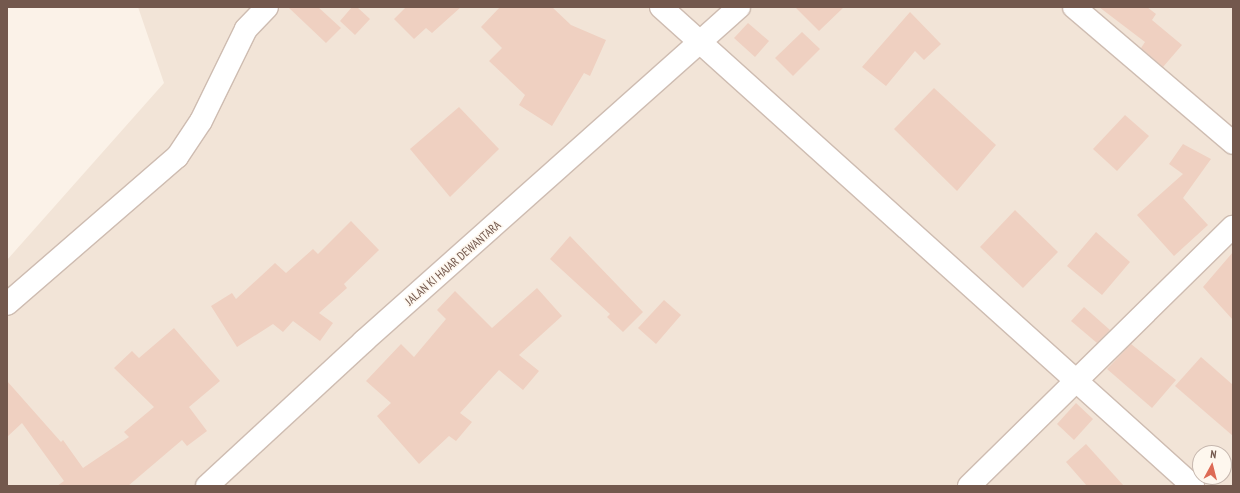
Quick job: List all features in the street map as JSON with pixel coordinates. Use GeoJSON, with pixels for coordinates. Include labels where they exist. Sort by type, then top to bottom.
{"type":"FeatureCollection","features":[{"type":"Feature","properties":{"kind":"main road"},"geometry":{"type":"LineString","coordinates":[[7,304],[177,157],[201,120],[246,29],[267,7]]}},
{"type":"Feature","properties":{"kind":"main road"},"geometry":{"type":"LineString","coordinates":[[661,7],[701,41],[1193,486]]}},
{"type":"Feature","properties":{"kind":"main road","name":"JALAN KI HAJAR DEWANTARA"},"geometry":{"type":"LineString","coordinates":[[207,486],[364,341],[739,7]]}},
{"type":"Feature","properties":{"kind":"main road"},"geometry":{"type":"LineString","coordinates":[[1074,7],[1233,143]]}},
{"type":"Feature","properties":{"kind":"main road"},"geometry":{"type":"LineString","coordinates":[[969,486],[1077,382],[1233,227]]}},
{"type":"Feature","properties":{"kind":"shaded area"},"geometry":{"type":"Polygon","coordinates":[[[138,7],[1233,7],[1233,486],[7,486],[7,260],[164,83],[138,7]]]}},
{"type":"Feature","properties":{"kind":"building"},"geometry":{"type":"Polygon","coordinates":[[[288,7],[318,7],[341,28],[326,43],[288,7]]]}},
{"type":"Feature","properties":{"kind":"building"},"geometry":{"type":"Polygon","coordinates":[[[352,7],[357,7],[370,19],[355,35],[340,21],[352,7]]]}},
{"type":"Feature","properties":{"kind":"building"},"geometry":{"type":"Polygon","coordinates":[[[406,7],[461,7],[432,33],[426,28],[414,39],[394,19],[406,7]]]}},
{"type":"Feature","properties":{"kind":"building"},"geometry":{"type":"Polygon","coordinates":[[[500,7],[552,7],[571,25],[606,40],[590,76],[584,73],[552,126],[519,105],[525,95],[489,61],[502,48],[481,27],[500,7]]]}},
{"type":"Feature","properties":{"kind":"building"},"geometry":{"type":"Polygon","coordinates":[[[795,7],[844,7],[819,31],[795,7]]]}},
{"type":"Feature","properties":{"kind":"building"},"geometry":{"type":"Polygon","coordinates":[[[1099,7],[1147,7],[1156,14],[1152,20],[1182,45],[1163,67],[1141,48],[1145,42],[1099,7]]]}},
{"type":"Feature","properties":{"kind":"building"},"geometry":{"type":"Polygon","coordinates":[[[910,12],[941,44],[924,60],[915,51],[886,86],[862,67],[910,12]]]}},
{"type":"Feature","properties":{"kind":"building"},"geometry":{"type":"Polygon","coordinates":[[[748,23],[769,41],[755,57],[734,38],[748,23]]]}},
{"type":"Feature","properties":{"kind":"building"},"geometry":{"type":"Polygon","coordinates":[[[802,32],[820,49],[793,76],[775,58],[802,32]]]}},
{"type":"Feature","properties":{"kind":"building"},"geometry":{"type":"Polygon","coordinates":[[[934,88],[996,145],[957,191],[894,129],[934,88]]]}},
{"type":"Feature","properties":{"kind":"building"},"geometry":{"type":"Polygon","coordinates":[[[459,107],[499,149],[450,197],[410,149],[459,107]]]}},
{"type":"Feature","properties":{"kind":"building"},"geometry":{"type":"Polygon","coordinates":[[[1125,115],[1149,136],[1117,171],[1093,149],[1125,115]]]}},
{"type":"Feature","properties":{"kind":"building"},"geometry":{"type":"Polygon","coordinates":[[[1183,144],[1211,159],[1183,198],[1208,225],[1174,256],[1137,215],[1183,174],[1169,164],[1183,144]]]}},
{"type":"Feature","properties":{"kind":"building"},"geometry":{"type":"Polygon","coordinates":[[[1015,210],[1058,252],[1023,288],[980,247],[1015,210]]]}},
{"type":"Feature","properties":{"kind":"building"},"geometry":{"type":"Polygon","coordinates":[[[351,221],[379,250],[344,284],[347,288],[319,313],[333,323],[320,341],[293,321],[283,332],[273,324],[237,347],[211,306],[232,293],[236,299],[275,263],[286,273],[313,249],[318,254],[351,221]]]}},
{"type":"Feature","properties":{"kind":"building"},"geometry":{"type":"Polygon","coordinates":[[[1096,232],[1130,262],[1102,295],[1067,266],[1096,232]]]}},
{"type":"Feature","properties":{"kind":"building"},"geometry":{"type":"Polygon","coordinates":[[[570,236],[643,312],[623,332],[607,317],[610,314],[550,259],[570,236]]]}},
{"type":"Feature","properties":{"kind":"building"},"geometry":{"type":"Polygon","coordinates":[[[1233,252],[1233,320],[1203,287],[1233,252]]]}},
{"type":"Feature","properties":{"kind":"building"},"geometry":{"type":"Polygon","coordinates":[[[537,288],[562,316],[519,355],[539,371],[523,390],[499,370],[460,413],[472,422],[456,441],[449,436],[419,464],[377,416],[391,403],[366,381],[401,344],[414,357],[446,319],[437,310],[455,291],[492,328],[537,288]]]}},
{"type":"Feature","properties":{"kind":"building"},"geometry":{"type":"Polygon","coordinates":[[[664,300],[681,315],[656,344],[638,328],[664,300]]]}},
{"type":"Feature","properties":{"kind":"building"},"geometry":{"type":"Polygon","coordinates":[[[1084,307],[1110,330],[1097,343],[1071,321],[1084,307]]]}},
{"type":"Feature","properties":{"kind":"building"},"geometry":{"type":"Polygon","coordinates":[[[174,328],[220,381],[189,407],[207,431],[187,446],[182,440],[128,486],[57,486],[64,481],[22,423],[7,437],[7,381],[61,442],[63,440],[83,468],[129,437],[124,432],[154,407],[114,368],[132,351],[139,358],[174,328]]]}},
{"type":"Feature","properties":{"kind":"building"},"geometry":{"type":"Polygon","coordinates":[[[1131,344],[1176,380],[1152,408],[1107,369],[1131,344]]]}},
{"type":"Feature","properties":{"kind":"building"},"geometry":{"type":"Polygon","coordinates":[[[1201,357],[1233,385],[1233,436],[1175,386],[1201,357]]]}},
{"type":"Feature","properties":{"kind":"building"},"geometry":{"type":"Polygon","coordinates":[[[1076,403],[1093,419],[1074,440],[1057,424],[1076,403]]]}},
{"type":"Feature","properties":{"kind":"building"},"geometry":{"type":"Polygon","coordinates":[[[1086,444],[1124,486],[1087,486],[1066,462],[1086,444]]]}}]}
